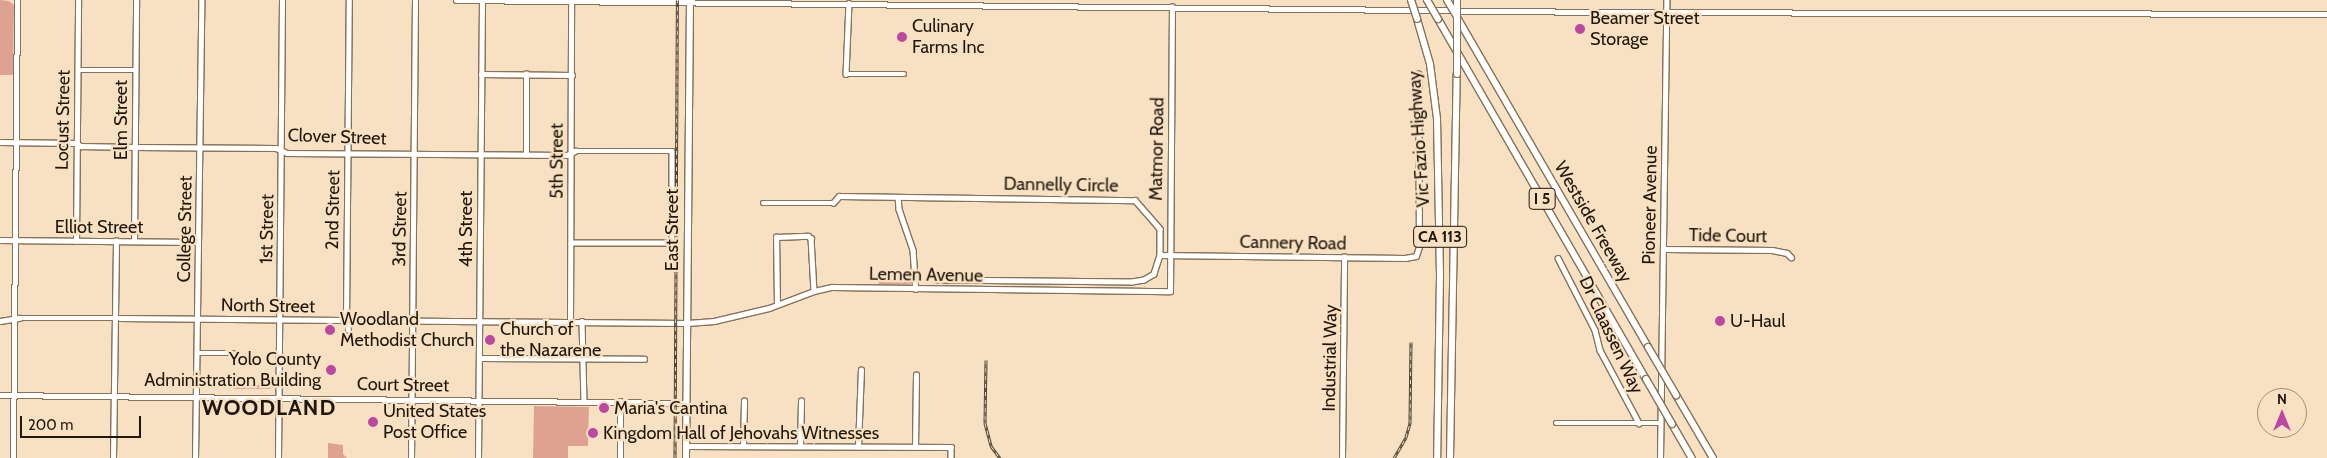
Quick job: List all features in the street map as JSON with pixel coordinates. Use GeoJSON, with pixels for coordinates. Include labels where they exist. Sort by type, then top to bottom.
{"type":"FeatureCollection","features":[{"type":"Feature","properties":{"kind":"highway","name":"Vic Fazio Highway"},"geometry":{"type":"LineString","coordinates":[[1411,0],[1430,64],[1437,119],[1440,276],[1437,458]]}},
{"type":"Feature","properties":{"kind":"highway","name":"Westside Freeway"},"geometry":{"type":"LineString","coordinates":[[1427,0],[1692,458]]}},
{"type":"Feature","properties":{"kind":"highway","name":"Westside Freeway"},"geometry":{"type":"LineString","coordinates":[[1447,0],[1713,458]]}},
{"type":"Feature","properties":{"kind":"highway","name":"Vic Fazio Highway"},"geometry":{"type":"LineString","coordinates":[[1450,458],[1457,0]]}},
{"type":"Feature","properties":{"kind":"main road","name":"East Street"},"geometry":{"type":"LineString","coordinates":[[686,458],[690,1]]}},
{"type":"Feature","properties":{"kind":"street"},"geometry":{"type":"LineString","coordinates":[[13,458],[18,0]]}},
{"type":"Feature","properties":{"kind":"street","name":"Locust Street"},"geometry":{"type":"LineString","coordinates":[[76,241],[78,0]]}},
{"type":"Feature","properties":{"kind":"street","name":"Elm Street"},"geometry":{"type":"LineString","coordinates":[[134,241],[136,0]]}},
{"type":"Feature","properties":{"kind":"street","name":"College Street"},"geometry":{"type":"LineString","coordinates":[[195,458],[201,0]]}},
{"type":"Feature","properties":{"kind":"street","name":"1st Street"},"geometry":{"type":"LineString","coordinates":[[278,458],[282,0]]}},
{"type":"Feature","properties":{"kind":"street","name":"2nd Street"},"geometry":{"type":"LineString","coordinates":[[348,330],[346,320],[349,0]]}},
{"type":"Feature","properties":{"kind":"street","name":"3rd Street"},"geometry":{"type":"LineString","coordinates":[[411,458],[415,0]]}},
{"type":"Feature","properties":{"kind":"street"},"geometry":{"type":"LineString","coordinates":[[456,0],[929,2],[1666,12],[2327,14]]}},
{"type":"Feature","properties":{"kind":"street","name":"4th Street"},"geometry":{"type":"LineString","coordinates":[[478,458],[482,0]]}},
{"type":"Feature","properties":{"kind":"street","name":"Pioneer Avenue"},"geometry":{"type":"LineString","coordinates":[[1660,458],[1666,0]]}},
{"type":"Feature","properties":{"kind":"street","name":"5th Street"},"geometry":{"type":"LineString","coordinates":[[570,321],[571,1]]}},
{"type":"Feature","properties":{"kind":"street"},"geometry":{"type":"LineString","coordinates":[[849,3],[846,74],[904,74]]}},
{"type":"Feature","properties":{"kind":"street","name":"Matmor Road"},"geometry":{"type":"LineString","coordinates":[[1170,292],[1172,6]]}},
{"type":"Feature","properties":{"kind":"street"},"geometry":{"type":"LineString","coordinates":[[78,70],[136,70]]}},
{"type":"Feature","properties":{"kind":"street"},"geometry":{"type":"LineString","coordinates":[[481,74],[572,75]]}},
{"type":"Feature","properties":{"kind":"street"},"geometry":{"type":"LineString","coordinates":[[526,74],[526,155]]}},
{"type":"Feature","properties":{"kind":"street","name":"Cannery Road"},"geometry":{"type":"LineString","coordinates":[[1160,255],[1405,258],[1416,256],[1419,247],[1418,74]]}},
{"type":"Feature","properties":{"kind":"street","name":"Clover Street"},"geometry":{"type":"LineString","coordinates":[[0,142],[76,143],[81,146],[276,148],[287,153],[567,155],[575,151],[672,152],[672,243],[571,243]]}},
{"type":"Feature","properties":{"kind":"street","name":"Dannelly Circle"},"geometry":{"type":"LineString","coordinates":[[763,202],[834,203],[839,196],[1135,200],[1160,229],[1160,255],[1154,274],[1144,280],[1132,282],[938,280]]}},
{"type":"Feature","properties":{"kind":"street"},"geometry":{"type":"LineString","coordinates":[[898,197],[899,209],[913,250],[916,289]]}},
{"type":"Feature","properties":{"kind":"street"},"geometry":{"type":"LineString","coordinates":[[777,305],[776,237],[808,236],[811,238],[814,291]]}},
{"type":"Feature","properties":{"kind":"street","name":"Elliot Street"},"geometry":{"type":"LineString","coordinates":[[0,240],[198,242]]}},
{"type":"Feature","properties":{"kind":"street"},"geometry":{"type":"LineString","coordinates":[[113,458],[116,241]]}},
{"type":"Feature","properties":{"kind":"street","name":"Tide Court"},"geometry":{"type":"LineString","coordinates":[[1663,249],[1772,250],[1787,253],[1791,257]]}},
{"type":"Feature","properties":{"kind":"street","name":"Industrial Way"},"geometry":{"type":"LineString","coordinates":[[1342,458],[1344,257]]}},
{"type":"Feature","properties":{"kind":"street","name":"Dr Claassen Way"},"geometry":{"type":"LineString","coordinates":[[1558,258],[1595,330],[1600,350],[1639,424]]}},
{"type":"Feature","properties":{"kind":"street"},"geometry":{"type":"LineString","coordinates":[[952,280],[952,289]]}},
{"type":"Feature","properties":{"kind":"street"},"geometry":{"type":"LineString","coordinates":[[1062,282],[1062,290]]}},
{"type":"Feature","properties":{"kind":"street","name":"Lemen Avenue"},"geometry":{"type":"LineString","coordinates":[[687,323],[714,321],[777,305],[814,291],[832,287],[1170,292]]}},
{"type":"Feature","properties":{"kind":"street","name":"North Street"},"geometry":{"type":"LineString","coordinates":[[0,321],[114,318],[687,323]]}},
{"type":"Feature","properties":{"kind":"street"},"geometry":{"type":"LineString","coordinates":[[582,321],[584,401]]}},
{"type":"Feature","properties":{"kind":"street"},"geometry":{"type":"LineString","coordinates":[[197,353],[233,353]]}},
{"type":"Feature","properties":{"kind":"street"},"geometry":{"type":"LineString","coordinates":[[479,358],[644,359]]}},
{"type":"Feature","properties":{"kind":"street"},"geometry":{"type":"LineString","coordinates":[[858,447],[861,370]]}},
{"type":"Feature","properties":{"kind":"street"},"geometry":{"type":"LineString","coordinates":[[915,447],[916,375]]}},
{"type":"Feature","properties":{"kind":"street","name":"Court Street"},"geometry":{"type":"LineString","coordinates":[[0,395],[686,403]]}},
{"type":"Feature","properties":{"kind":"street"},"geometry":{"type":"LineString","coordinates":[[744,401],[744,446]]}},
{"type":"Feature","properties":{"kind":"street"},"geometry":{"type":"LineString","coordinates":[[800,446],[801,401]]}},
{"type":"Feature","properties":{"kind":"street"},"geometry":{"type":"LineString","coordinates":[[620,402],[620,458]]}},
{"type":"Feature","properties":{"kind":"street"},"geometry":{"type":"LineString","coordinates":[[1556,423],[1660,424]]}},
{"type":"Feature","properties":{"kind":"street"},"geometry":{"type":"LineString","coordinates":[[686,446],[951,447],[951,458]]}},
{"type":"Feature","properties":{"kind":"shaded area"},"geometry":{"type":"Polygon","coordinates":[[[0,0],[9,1],[14,5],[13,75],[0,75],[0,0]]]}},
{"type":"Feature","properties":{"kind":"shaded area"},"geometry":{"type":"Polygon","coordinates":[[[878,281],[913,282],[910,285],[879,284],[878,281]]]}},
{"type":"Feature","properties":{"kind":"shaded area"},"geometry":{"type":"Polygon","coordinates":[[[232,385],[242,387],[245,385],[266,385],[271,389],[234,389],[232,385]]]}},
{"type":"Feature","properties":{"kind":"shaded area"},"geometry":{"type":"Polygon","coordinates":[[[534,406],[589,407],[588,446],[568,446],[568,458],[533,458],[534,406]]]}},
{"type":"Feature","properties":{"kind":"shaded area"},"geometry":{"type":"Polygon","coordinates":[[[328,443],[343,445],[343,454],[347,458],[328,458],[328,443]]]}},
{"type":"Feature","properties":{"kind":"railway"},"geometry":{"type":"LineString","coordinates":[[675,458],[677,0]]}},
{"type":"Feature","properties":{"kind":"railway"},"geometry":{"type":"LineString","coordinates":[[1394,458],[1406,437],[1410,423],[1411,342]]}},
{"type":"Feature","properties":{"kind":"railway"},"geometry":{"type":"LineString","coordinates":[[986,360],[985,423],[991,446],[1000,458]]}},
{"type":"Feature","properties":{"kind":"place","name":"Beamer Street Storage"},"geometry":{"type":"Point","coordinates":[1580,29]}},
{"type":"Feature","properties":{"kind":"place","name":"Culinary Farms Inc"},"geometry":{"type":"Point","coordinates":[902,37]}},
{"type":"Feature","properties":{"kind":"place","name":"U-Haul"},"geometry":{"type":"Point","coordinates":[1720,321]}},
{"type":"Feature","properties":{"kind":"place","name":"Woodland Methodist Church"},"geometry":{"type":"Point","coordinates":[330,330]}},
{"type":"Feature","properties":{"kind":"place","name":"Church of the Nazarene"},"geometry":{"type":"Point","coordinates":[490,340]}},
{"type":"Feature","properties":{"kind":"place","name":"Yolo County Administration Building"},"geometry":{"type":"Point","coordinates":[331,370]}},
{"type":"Feature","properties":{"kind":"place","name":"Maria's Cantina"},"geometry":{"type":"Point","coordinates":[604,408]}},
{"type":"Feature","properties":{"kind":"place","name":"United States Post Office"},"geometry":{"type":"Point","coordinates":[373,422]}},
{"type":"Feature","properties":{"kind":"place","name":"Kingdom Hall of Jehovahs Witnesses"},"geometry":{"type":"Point","coordinates":[593,433]}},
{"type":"Feature","properties":{"kind":"district","name":"WOODLAND"},"geometry":{"type":"Point","coordinates":[269,408]}}]}
